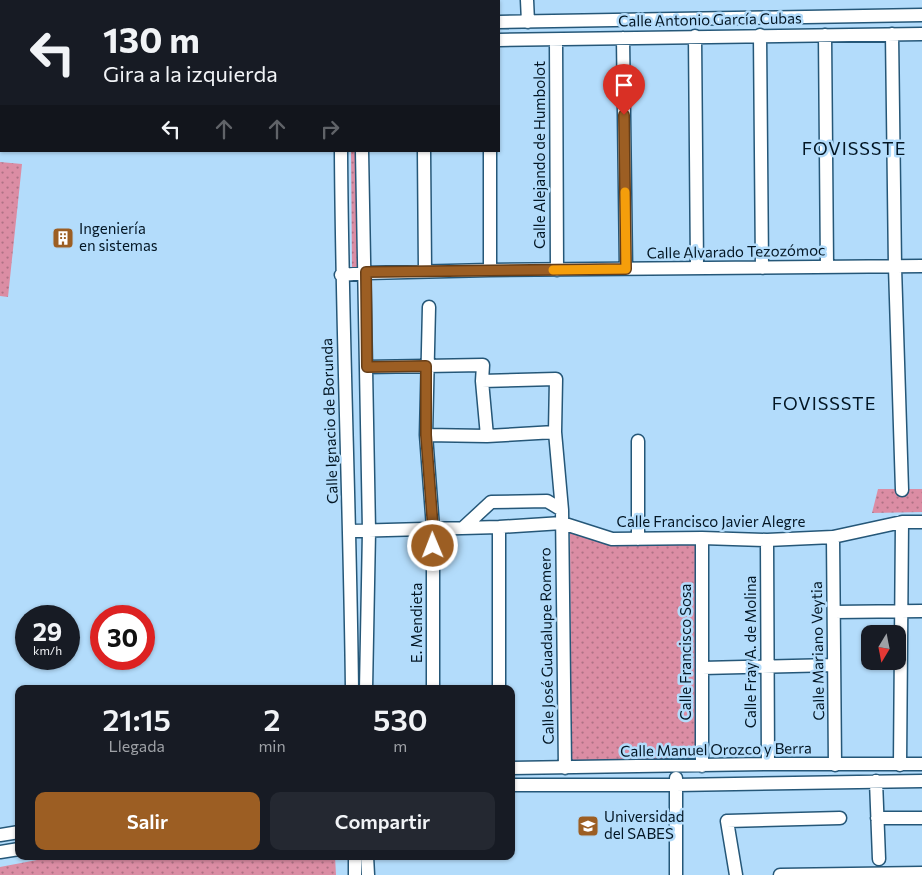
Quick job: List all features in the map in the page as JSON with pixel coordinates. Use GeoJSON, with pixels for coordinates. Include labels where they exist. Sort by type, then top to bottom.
{"type":"FeatureCollection","features":[{"type":"Feature","properties":{"kind":"street"},"geometry":{"type":"LineString","coordinates":[[528,0],[528,22]]}},
{"type":"Feature","properties":{"kind":"street","name":"Calle Antonio García Cubas"},"geometry":{"type":"LineString","coordinates":[[500,22],[922,15]]}},
{"type":"Feature","properties":{"kind":"street"},"geometry":{"type":"LineString","coordinates":[[825,34],[827,267]]}},
{"type":"Feature","properties":{"kind":"street"},"geometry":{"type":"LineString","coordinates":[[892,34],[895,266],[902,490]]}},
{"type":"Feature","properties":{"kind":"street","name":"Calle Antonio García Cubas"},"geometry":{"type":"LineString","coordinates":[[500,40],[922,34]]}},
{"type":"Feature","properties":{"kind":"street"},"geometry":{"type":"LineString","coordinates":[[760,35],[762,268]]}},
{"type":"Feature","properties":{"kind":"street"},"geometry":{"type":"LineString","coordinates":[[694,36],[697,268]]}},
{"type":"Feature","properties":{"kind":"street"},"geometry":{"type":"LineString","coordinates":[[623,38],[626,269]]}},
{"type":"Feature","properties":{"kind":"street","name":"Calle Alejando de Humbolot"},"geometry":{"type":"LineString","coordinates":[[556,40],[557,270]]}},
{"type":"Feature","properties":{"kind":"street","name":"Calle Ignacio de Borunda"},"geometry":{"type":"LineString","coordinates":[[341,152],[341,275],[350,530],[352,685]]}},
{"type":"Feature","properties":{"kind":"street"},"geometry":{"type":"LineString","coordinates":[[362,152],[366,272],[369,531],[366,685]]}},
{"type":"Feature","properties":{"kind":"street"},"geometry":{"type":"LineString","coordinates":[[424,152],[425,271]]}},
{"type":"Feature","properties":{"kind":"street"},"geometry":{"type":"LineString","coordinates":[[490,152],[490,270]]}},
{"type":"Feature","properties":{"kind":"street","name":"Calle Alvarado Tezozómoc"},"geometry":{"type":"LineString","coordinates":[[341,275],[366,272],[425,271],[922,266]]}},
{"type":"Feature","properties":{"kind":"street","name":"E. Mendieta"},"geometry":{"type":"LineString","coordinates":[[428,307],[426,435],[433,528],[433,685]]}},
{"type":"Feature","properties":{"kind":"street"},"geometry":{"type":"LineString","coordinates":[[367,367],[483,365],[482,381],[487,436]]}},
{"type":"Feature","properties":{"kind":"street","name":"Calle José Guadalupe Romero"},"geometry":{"type":"LineString","coordinates":[[482,381],[556,380],[555,432],[562,517],[565,768]]}},
{"type":"Feature","properties":{"kind":"street"},"geometry":{"type":"LineString","coordinates":[[426,435],[487,436],[555,432]]}},
{"type":"Feature","properties":{"kind":"street"},"geometry":{"type":"LineString","coordinates":[[638,441],[638,539]]}},
{"type":"Feature","properties":{"kind":"street"},"geometry":{"type":"LineString","coordinates":[[464,528],[491,502],[547,501],[562,517]]}},
{"type":"Feature","properties":{"kind":"street","name":"Calle Francisco Javier Alegre"},"geometry":{"type":"LineString","coordinates":[[350,530],[499,527],[562,517],[612,539],[702,538],[767,540],[833,537],[902,522],[922,522]]}},
{"type":"Feature","properties":{"kind":"street"},"geometry":{"type":"LineString","coordinates":[[900,765],[902,522]]}},
{"type":"Feature","properties":{"kind":"street"},"geometry":{"type":"LineString","coordinates":[[499,527],[499,685]]}},
{"type":"Feature","properties":{"kind":"street","name":"Calle Mariano Veytia"},"geometry":{"type":"LineString","coordinates":[[833,537],[835,765]]}},
{"type":"Feature","properties":{"kind":"street","name":"Calle Francisco Sosa"},"geometry":{"type":"LineString","coordinates":[[702,538],[702,766]]}},
{"type":"Feature","properties":{"kind":"street","name":"Calle Fray A. de Molina"},"geometry":{"type":"LineString","coordinates":[[767,540],[768,764]]}},
{"type":"Feature","properties":{"kind":"street"},"geometry":{"type":"LineString","coordinates":[[834,612],[922,611]]}},
{"type":"Feature","properties":{"kind":"street"},"geometry":{"type":"LineString","coordinates":[[702,668],[834,665]]}},
{"type":"Feature","properties":{"kind":"street","name":"Calle Manuel Orozco y Berra"},"geometry":{"type":"LineString","coordinates":[[515,768],[676,767],[768,764],[922,764]]}},
{"type":"Feature","properties":{"kind":"street"},"geometry":{"type":"LineString","coordinates":[[676,767],[676,875]]}},
{"type":"Feature","properties":{"kind":"street"},"geometry":{"type":"LineString","coordinates":[[515,785],[676,785],[922,781]]}},
{"type":"Feature","properties":{"kind":"street"},"geometry":{"type":"LineString","coordinates":[[876,782],[879,859]]}},
{"type":"Feature","properties":{"kind":"street"},"geometry":{"type":"LineString","coordinates":[[736,875],[727,821],[840,818]]}},
{"type":"Feature","properties":{"kind":"street"},"geometry":{"type":"LineString","coordinates":[[877,818],[922,818]]}},
{"type":"Feature","properties":{"kind":"street"},"geometry":{"type":"LineString","coordinates":[[0,835],[15,833]]}},
{"type":"Feature","properties":{"kind":"street"},"geometry":{"type":"LineString","coordinates":[[0,852],[15,849]]}},
{"type":"Feature","properties":{"kind":"street"},"geometry":{"type":"LineString","coordinates":[[355,860],[355,875]]}},
{"type":"Feature","properties":{"kind":"street"},"geometry":{"type":"LineString","coordinates":[[367,860],[368,875]]}},
{"type":"Feature","properties":{"kind":"street"},"geometry":{"type":"LineString","coordinates":[[780,875],[922,873]]}},
{"type":"Feature","properties":{"kind":"shaded area"},"geometry":{"type":"Polygon","coordinates":[[[351,152],[358,152],[359,271],[352,269],[351,152]]]}},
{"type":"Feature","properties":{"kind":"shaded area"},"geometry":{"type":"Polygon","coordinates":[[[0,162],[22,164],[8,297],[0,296],[0,162]]]}},
{"type":"Feature","properties":{"kind":"shaded area"},"geometry":{"type":"Polygon","coordinates":[[[878,489],[922,489],[922,512],[872,513],[878,489]]]}},
{"type":"Feature","properties":{"kind":"shaded area"},"geometry":{"type":"Polygon","coordinates":[[[570,530],[612,546],[695,544],[696,759],[571,761],[570,530]]]}},
{"type":"Feature","properties":{"kind":"shaded area"},"geometry":{"type":"Polygon","coordinates":[[[37,860],[335,860],[336,875],[0,875],[0,867],[37,860]]]}},
{"type":"Feature","properties":{"kind":"slow traffic"},"geometry":{"type":"LineString","coordinates":[[553,270],[626,269],[625,192]]}},
{"type":"Feature","properties":{"kind":"place","name":"Ingeniería en sistemas"},"geometry":{"type":"Point","coordinates":[63,238]}},
{"type":"Feature","properties":{"kind":"place","name":"Universidad del SABES"},"geometry":{"type":"Point","coordinates":[588,826]}},
{"type":"Feature","properties":{"kind":"district","name":"FOVISSSTE"},"geometry":{"type":"Point","coordinates":[854,149]}},
{"type":"Feature","properties":{"kind":"district","name":"FOVISSSTE"},"geometry":{"type":"Point","coordinates":[824,404]}},
{"type":"Feature","properties":{"kind":"route"},"geometry":{"type":"LineString","coordinates":[[433,546],[426,435],[426,366],[367,367],[366,272],[626,269],[624,115]]}}]}
